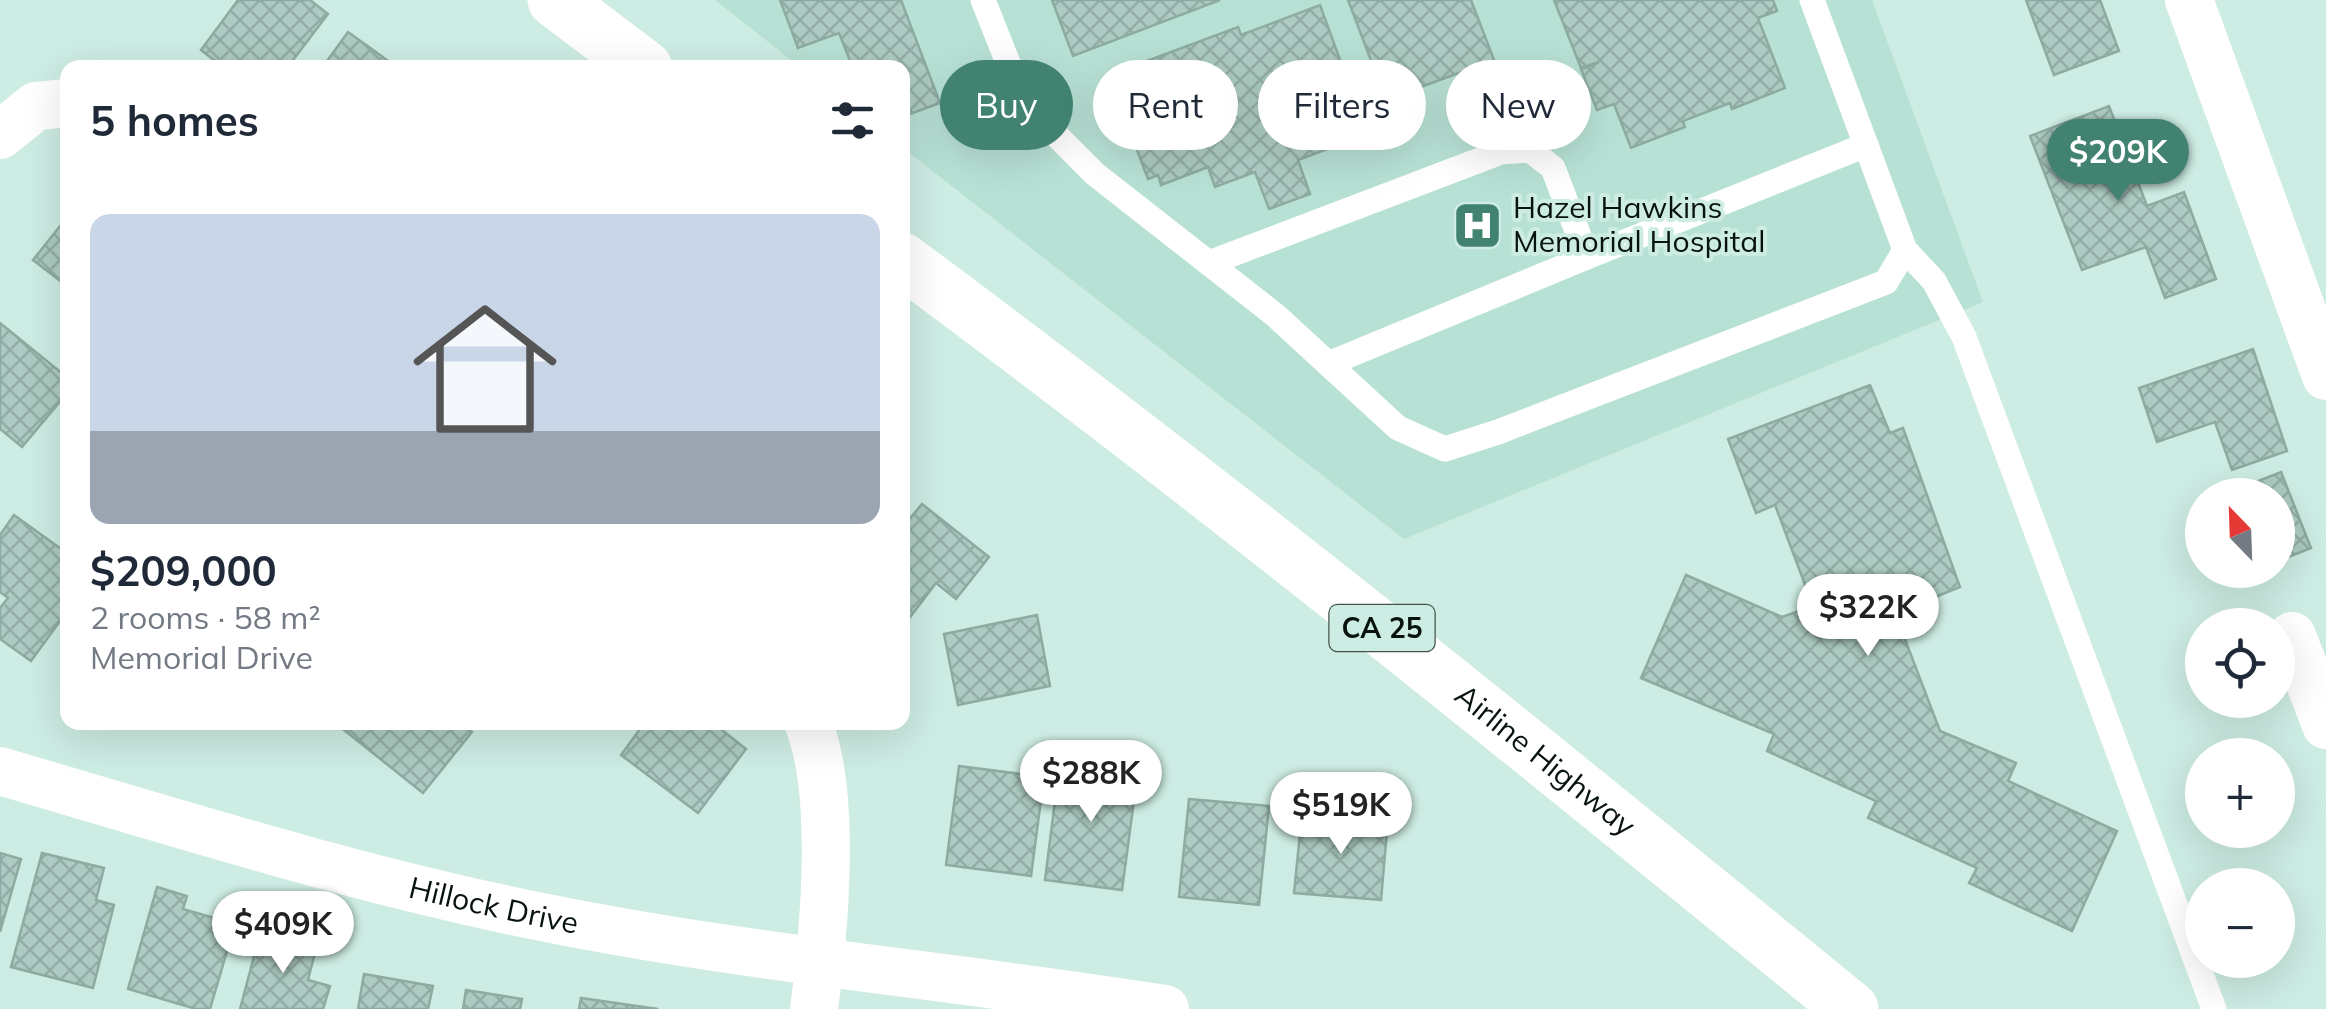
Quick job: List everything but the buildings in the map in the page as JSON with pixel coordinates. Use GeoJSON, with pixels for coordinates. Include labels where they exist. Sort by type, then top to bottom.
{"type":"FeatureCollection","features":[{"type":"Feature","properties":{"kind":"main road"},"geometry":{"type":"LineString","coordinates":[[555,0],[634,60]]}},
{"type":"Feature","properties":{"kind":"main road","name":"Airline Highway"},"geometry":{"type":"LineString","coordinates":[[910,266],[1103,409],[1450,681],[1850,1009]]}},
{"type":"Feature","properties":{"kind":"street"},"geometry":{"type":"LineString","coordinates":[[2189,0],[2326,376]]}},
{"type":"Feature","properties":{"kind":"street"},"geometry":{"type":"LineString","coordinates":[[0,135],[36,106],[60,104]]}},
{"type":"Feature","properties":{"kind":"street"},"geometry":{"type":"LineString","coordinates":[[2295,644],[2326,725]]}},
{"type":"Feature","properties":{"kind":"street"},"geometry":{"type":"LineString","coordinates":[[810,730],[822,786],[824,883],[814,1009]]}},
{"type":"Feature","properties":{"kind":"street","name":"Hillock Drive"},"geometry":{"type":"LineString","coordinates":[[0,771],[311,863],[540,917],[657,938],[1165,1009]]}},
{"type":"Feature","properties":{"kind":"lane"},"geometry":{"type":"LineString","coordinates":[[982,0],[1018,88],[1050,129],[1095,174],[1274,316],[1398,428],[1445,449],[1886,282],[1905,250]]}},
{"type":"Feature","properties":{"kind":"lane"},"geometry":{"type":"LineString","coordinates":[[1812,0],[1905,250],[1934,281],[1964,336],[2214,1009]]}},
{"type":"Feature","properties":{"kind":"lane"},"geometry":{"type":"LineString","coordinates":[[1328,364],[1866,144]]}},
{"type":"Feature","properties":{"kind":"lane"},"geometry":{"type":"LineString","coordinates":[[1209,264],[1502,152],[1530,150],[1552,168],[1587,257]]}},
{"type":"Feature","properties":{"kind":"shaded area","name":"Hazel Hawkins Memorial Hospital"},"geometry":{"type":"Polygon","coordinates":[[[715,0],[1872,0],[1983,302],[1404,539],[910,153],[910,60],[791,60],[715,0]]]}},
{"type":"Feature","properties":{"kind":"place","name":"Hazel Hawkins Memorial Hospital"},"geometry":{"type":"Point","coordinates":[1478,225]}}]}
